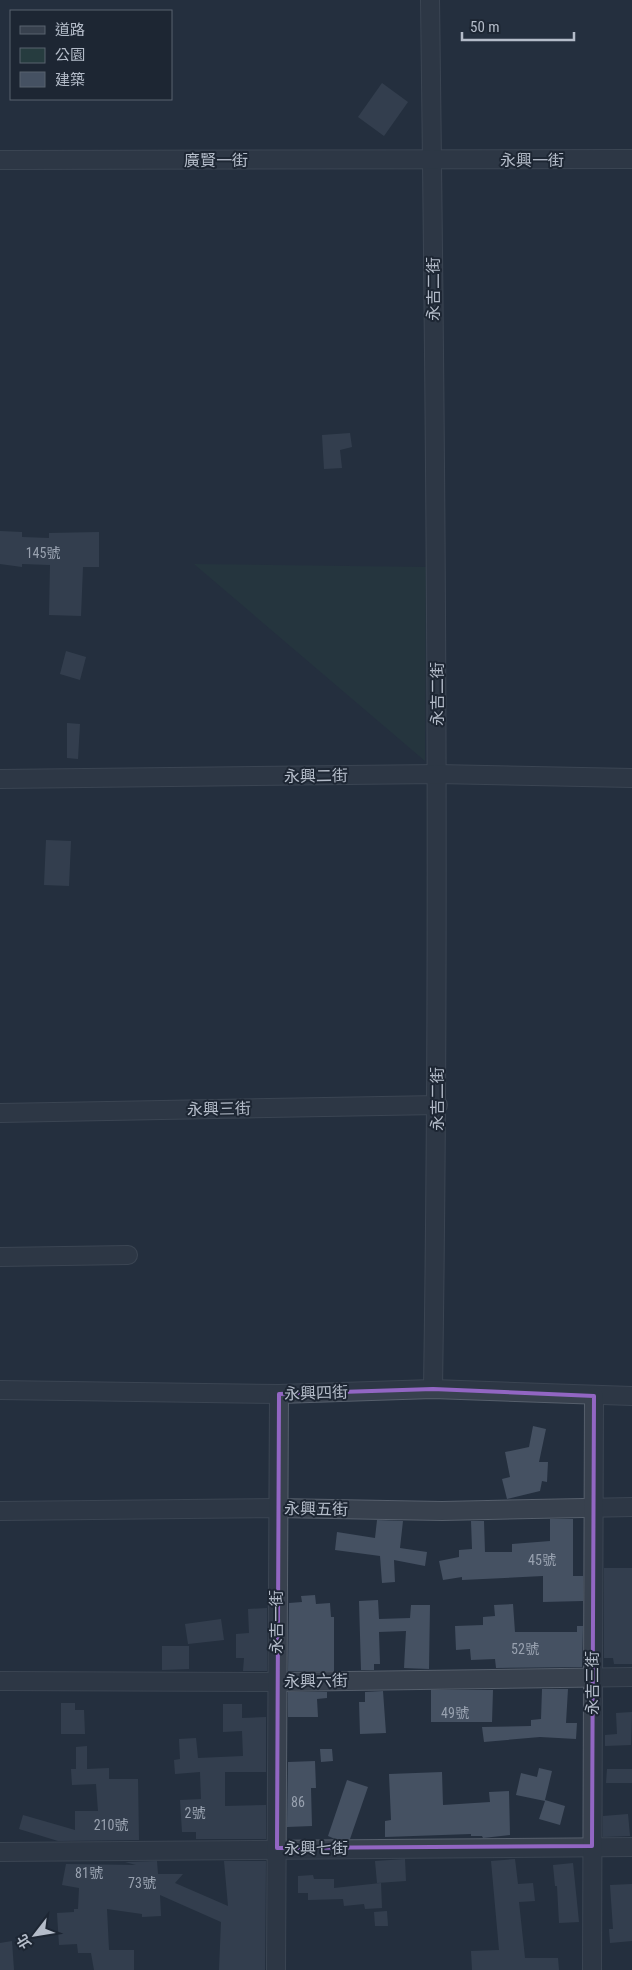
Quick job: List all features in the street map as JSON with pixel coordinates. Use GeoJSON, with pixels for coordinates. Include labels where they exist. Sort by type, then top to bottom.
{"type":"FeatureCollection","features":[{"type":"Feature","properties":{"kind":"street","name":"永吉二街"},"geometry":{"type":"LineString","coordinates":[[430,0],[438,774],[438,1105],[433,1388]]}},
{"type":"Feature","properties":{"kind":"street","name":"永興一街"},"geometry":{"type":"LineString","coordinates":[[432,161],[632,159]]}},
{"type":"Feature","properties":{"kind":"street","name":"廣賢一街"},"geometry":{"type":"LineString","coordinates":[[0,160],[432,161]]}},
{"type":"Feature","properties":{"kind":"street","name":"永興二街"},"geometry":{"type":"LineString","coordinates":[[0,779],[438,774],[632,778]]}},
{"type":"Feature","properties":{"kind":"street","name":"永興三街"},"geometry":{"type":"LineString","coordinates":[[0,1113],[438,1105]]}},
{"type":"Feature","properties":{"kind":"street"},"geometry":{"type":"LineString","coordinates":[[0,1257],[128,1255]]}},
{"type":"Feature","properties":{"kind":"street","name":"永興四街"},"geometry":{"type":"LineString","coordinates":[[0,1390],[279,1394],[433,1388],[594,1396],[632,1396]]}},
{"type":"Feature","properties":{"kind":"street","name":"永吉一街"},"geometry":{"type":"LineString","coordinates":[[276,1970],[279,1394]]}},
{"type":"Feature","properties":{"kind":"street","name":"永吉三街"},"geometry":{"type":"LineString","coordinates":[[592,1970],[594,1396]]}},
{"type":"Feature","properties":{"kind":"street","name":"永興五街"},"geometry":{"type":"LineString","coordinates":[[0,1511],[277,1508],[442,1511],[632,1507]]}},
{"type":"Feature","properties":{"kind":"street","name":"永興六街"},"geometry":{"type":"LineString","coordinates":[[0,1680],[276,1682],[632,1677]]}},
{"type":"Feature","properties":{"kind":"street","name":"永興七街"},"geometry":{"type":"LineString","coordinates":[[0,1852],[277,1848],[632,1847]]}},
{"type":"Feature","properties":{"kind":"highlighted area"},"geometry":{"type":"Polygon","coordinates":[[[433,1389],[594,1396],[592,1846],[277,1848],[279,1394],[433,1389]]]}},
{"type":"Feature","properties":{"kind":"green space"},"geometry":{"type":"Polygon","coordinates":[[[194,564],[426,567],[425,761],[194,564]]]}},
{"type":"Feature","properties":{"kind":"building"},"geometry":{"type":"Polygon","coordinates":[[[382,83],[408,102],[384,136],[358,117],[382,83]]]}},
{"type":"Feature","properties":{"kind":"building"},"geometry":{"type":"Polygon","coordinates":[[[350,433],[352,447],[340,450],[342,468],[324,469],[322,435],[350,433]]]}},
{"type":"Feature","properties":{"kind":"building"},"geometry":{"type":"Polygon","coordinates":[[[0,531],[22,532],[22,537],[49,538],[49,533],[99,532],[99,567],[83,567],[81,616],[49,615],[50,565],[22,564],[22,567],[0,564],[0,531]]]}},
{"type":"Feature","properties":{"kind":"building"},"geometry":{"type":"Polygon","coordinates":[[[66,651],[86,657],[80,680],[60,674],[66,651]]]}},
{"type":"Feature","properties":{"kind":"building"},"geometry":{"type":"Polygon","coordinates":[[[67,723],[80,724],[78,759],[67,758],[67,723]]]}},
{"type":"Feature","properties":{"kind":"building"},"geometry":{"type":"Polygon","coordinates":[[[46,840],[71,841],[69,886],[44,885],[46,840]]]}},
{"type":"Feature","properties":{"kind":"building"},"geometry":{"type":"Polygon","coordinates":[[[533,1426],[546,1429],[539,1462],[548,1462],[547,1482],[542,1481],[540,1491],[507,1499],[502,1479],[510,1477],[505,1452],[529,1447],[533,1426]]]}},
{"type":"Feature","properties":{"kind":"building"},"geometry":{"type":"Polygon","coordinates":[[[550,1519],[573,1519],[573,1576],[583,1576],[583,1601],[543,1602],[543,1576],[462,1580],[462,1577],[443,1580],[439,1561],[459,1557],[459,1550],[472,1549],[471,1521],[484,1521],[485,1552],[512,1552],[512,1544],[550,1541],[550,1519]]]}},
{"type":"Feature","properties":{"kind":"building"},"geometry":{"type":"Polygon","coordinates":[[[377,1520],[403,1521],[400,1548],[427,1552],[425,1566],[394,1560],[395,1582],[382,1583],[380,1556],[335,1550],[337,1532],[375,1538],[377,1520]]]}},
{"type":"Feature","properties":{"kind":"building"},"geometry":{"type":"Polygon","coordinates":[[[604,1568],[632,1568],[632,1664],[614,1664],[613,1658],[604,1658],[604,1568]]]}},
{"type":"Feature","properties":{"kind":"building"},"geometry":{"type":"Polygon","coordinates":[[[315,1595],[316,1604],[330,1603],[331,1617],[334,1617],[334,1671],[288,1671],[289,1603],[302,1602],[301,1596],[315,1595]]]}},
{"type":"Feature","properties":{"kind":"building"},"geometry":{"type":"Polygon","coordinates":[[[378,1600],[379,1619],[410,1618],[411,1605],[430,1605],[429,1669],[404,1668],[406,1631],[379,1632],[380,1664],[374,1664],[374,1670],[361,1670],[359,1601],[378,1600]]]}},
{"type":"Feature","properties":{"kind":"building"},"geometry":{"type":"Polygon","coordinates":[[[513,1604],[515,1632],[577,1632],[577,1626],[583,1626],[582,1667],[496,1668],[495,1659],[471,1660],[470,1649],[456,1650],[455,1626],[483,1625],[483,1617],[495,1616],[494,1605],[513,1604]]]}},
{"type":"Feature","properties":{"kind":"building"},"geometry":{"type":"Polygon","coordinates":[[[267,1608],[267,1671],[243,1671],[244,1658],[236,1658],[236,1634],[249,1633],[248,1609],[267,1608]]]}},
{"type":"Feature","properties":{"kind":"building"},"geometry":{"type":"Polygon","coordinates":[[[221,1619],[224,1640],[188,1644],[185,1624],[221,1619]]]}},
{"type":"Feature","properties":{"kind":"building"},"geometry":{"type":"Polygon","coordinates":[[[162,1646],[189,1646],[189,1669],[162,1670],[162,1646]]]}},
{"type":"Feature","properties":{"kind":"building"},"geometry":{"type":"Polygon","coordinates":[[[542,1689],[568,1689],[566,1723],[577,1723],[576,1739],[540,1737],[484,1742],[482,1727],[531,1726],[531,1720],[541,1719],[542,1689]]]}},
{"type":"Feature","properties":{"kind":"building"},"geometry":{"type":"Polygon","coordinates":[[[431,1690],[493,1690],[492,1722],[431,1722],[431,1690]]]}},
{"type":"Feature","properties":{"kind":"building"},"geometry":{"type":"Polygon","coordinates":[[[383,1691],[386,1733],[360,1734],[359,1702],[365,1702],[365,1692],[383,1691]]]}},
{"type":"Feature","properties":{"kind":"building"},"geometry":{"type":"Polygon","coordinates":[[[288,1692],[327,1692],[327,1698],[317,1699],[318,1717],[288,1717],[288,1692]]]}},
{"type":"Feature","properties":{"kind":"building"},"geometry":{"type":"Polygon","coordinates":[[[61,1703],[75,1703],[75,1710],[84,1710],[85,1734],[61,1734],[61,1703]]]}},
{"type":"Feature","properties":{"kind":"building"},"geometry":{"type":"Polygon","coordinates":[[[223,1704],[242,1704],[242,1718],[266,1717],[266,1772],[225,1772],[225,1806],[266,1805],[266,1839],[196,1839],[196,1832],[182,1832],[180,1800],[201,1799],[200,1772],[175,1774],[174,1760],[180,1759],[179,1739],[196,1738],[198,1758],[243,1756],[242,1731],[223,1732],[223,1704]]]}},
{"type":"Feature","properties":{"kind":"building"},"geometry":{"type":"Polygon","coordinates":[[[632,1712],[631,1745],[605,1746],[605,1735],[617,1734],[616,1713],[632,1712]]]}},
{"type":"Feature","properties":{"kind":"building"},"geometry":{"type":"Polygon","coordinates":[[[87,1746],[87,1769],[109,1768],[109,1779],[138,1779],[139,1840],[58,1841],[19,1829],[23,1815],[75,1830],[75,1811],[98,1811],[96,1784],[72,1785],[71,1769],[76,1769],[76,1747],[87,1746]]]}},
{"type":"Feature","properties":{"kind":"building"},"geometry":{"type":"Polygon","coordinates":[[[320,1749],[332,1749],[333,1761],[321,1762],[320,1749]]]}},
{"type":"Feature","properties":{"kind":"building"},"geometry":{"type":"Polygon","coordinates":[[[315,1761],[316,1788],[311,1788],[312,1826],[287,1827],[288,1762],[315,1761]]]}},
{"type":"Feature","properties":{"kind":"building"},"geometry":{"type":"Polygon","coordinates":[[[539,1768],[552,1771],[545,1800],[565,1806],[560,1825],[539,1819],[545,1801],[516,1795],[521,1773],[537,1777],[539,1768]]]}},
{"type":"Feature","properties":{"kind":"building"},"geometry":{"type":"Polygon","coordinates":[[[607,1769],[632,1769],[632,1783],[606,1783],[607,1769]]]}},
{"type":"Feature","properties":{"kind":"building"},"geometry":{"type":"Polygon","coordinates":[[[442,1772],[443,1805],[490,1802],[489,1792],[509,1791],[510,1835],[483,1838],[482,1836],[471,1836],[471,1834],[385,1837],[385,1821],[391,1820],[389,1774],[442,1772]]]}},
{"type":"Feature","properties":{"kind":"building"},"geometry":{"type":"Polygon","coordinates":[[[347,1780],[368,1787],[350,1839],[335,1839],[328,1836],[347,1780]]]}},
{"type":"Feature","properties":{"kind":"building"},"geometry":{"type":"Polygon","coordinates":[[[628,1814],[630,1836],[603,1837],[603,1816],[628,1814]]]}},
{"type":"Feature","properties":{"kind":"building"},"geometry":{"type":"Polygon","coordinates":[[[405,1859],[406,1881],[377,1883],[375,1861],[405,1859]]]}},
{"type":"Feature","properties":{"kind":"building"},"geometry":{"type":"Polygon","coordinates":[[[515,1859],[518,1884],[533,1883],[535,1901],[519,1902],[525,1958],[558,1958],[559,1970],[472,1970],[471,1951],[499,1950],[491,1861],[515,1859]]]}},
{"type":"Feature","properties":{"kind":"building"},"geometry":{"type":"Polygon","coordinates":[[[157,1861],[158,1874],[183,1874],[175,1883],[228,1906],[224,1861],[266,1861],[265,1970],[219,1970],[221,1922],[160,1895],[161,1916],[142,1917],[142,1914],[107,1909],[109,1950],[134,1950],[134,1970],[94,1970],[91,1953],[78,1953],[77,1944],[59,1945],[57,1913],[74,1912],[74,1909],[78,1909],[79,1888],[62,1885],[66,1864],[136,1865],[125,1862],[157,1861]]]}},
{"type":"Feature","properties":{"kind":"building"},"geometry":{"type":"Polygon","coordinates":[[[573,1863],[579,1922],[559,1923],[557,1886],[555,1886],[553,1865],[573,1863]]]}},
{"type":"Feature","properties":{"kind":"building"},"geometry":{"type":"Polygon","coordinates":[[[313,1875],[314,1879],[334,1879],[334,1888],[381,1883],[382,1908],[365,1909],[364,1904],[344,1906],[343,1899],[308,1900],[308,1893],[298,1893],[298,1876],[313,1875]]]}},
{"type":"Feature","properties":{"kind":"building"},"geometry":{"type":"Polygon","coordinates":[[[632,1884],[632,1941],[610,1943],[609,1929],[613,1929],[610,1885],[632,1884]]]}},
{"type":"Feature","properties":{"kind":"building"},"geometry":{"type":"Polygon","coordinates":[[[387,1911],[388,1926],[375,1926],[374,1912],[387,1911]]]}},
{"type":"Feature","properties":{"kind":"building"},"geometry":{"type":"Polygon","coordinates":[[[12,1941],[14,1970],[0,1970],[0,1943],[12,1941]]]}}]}
